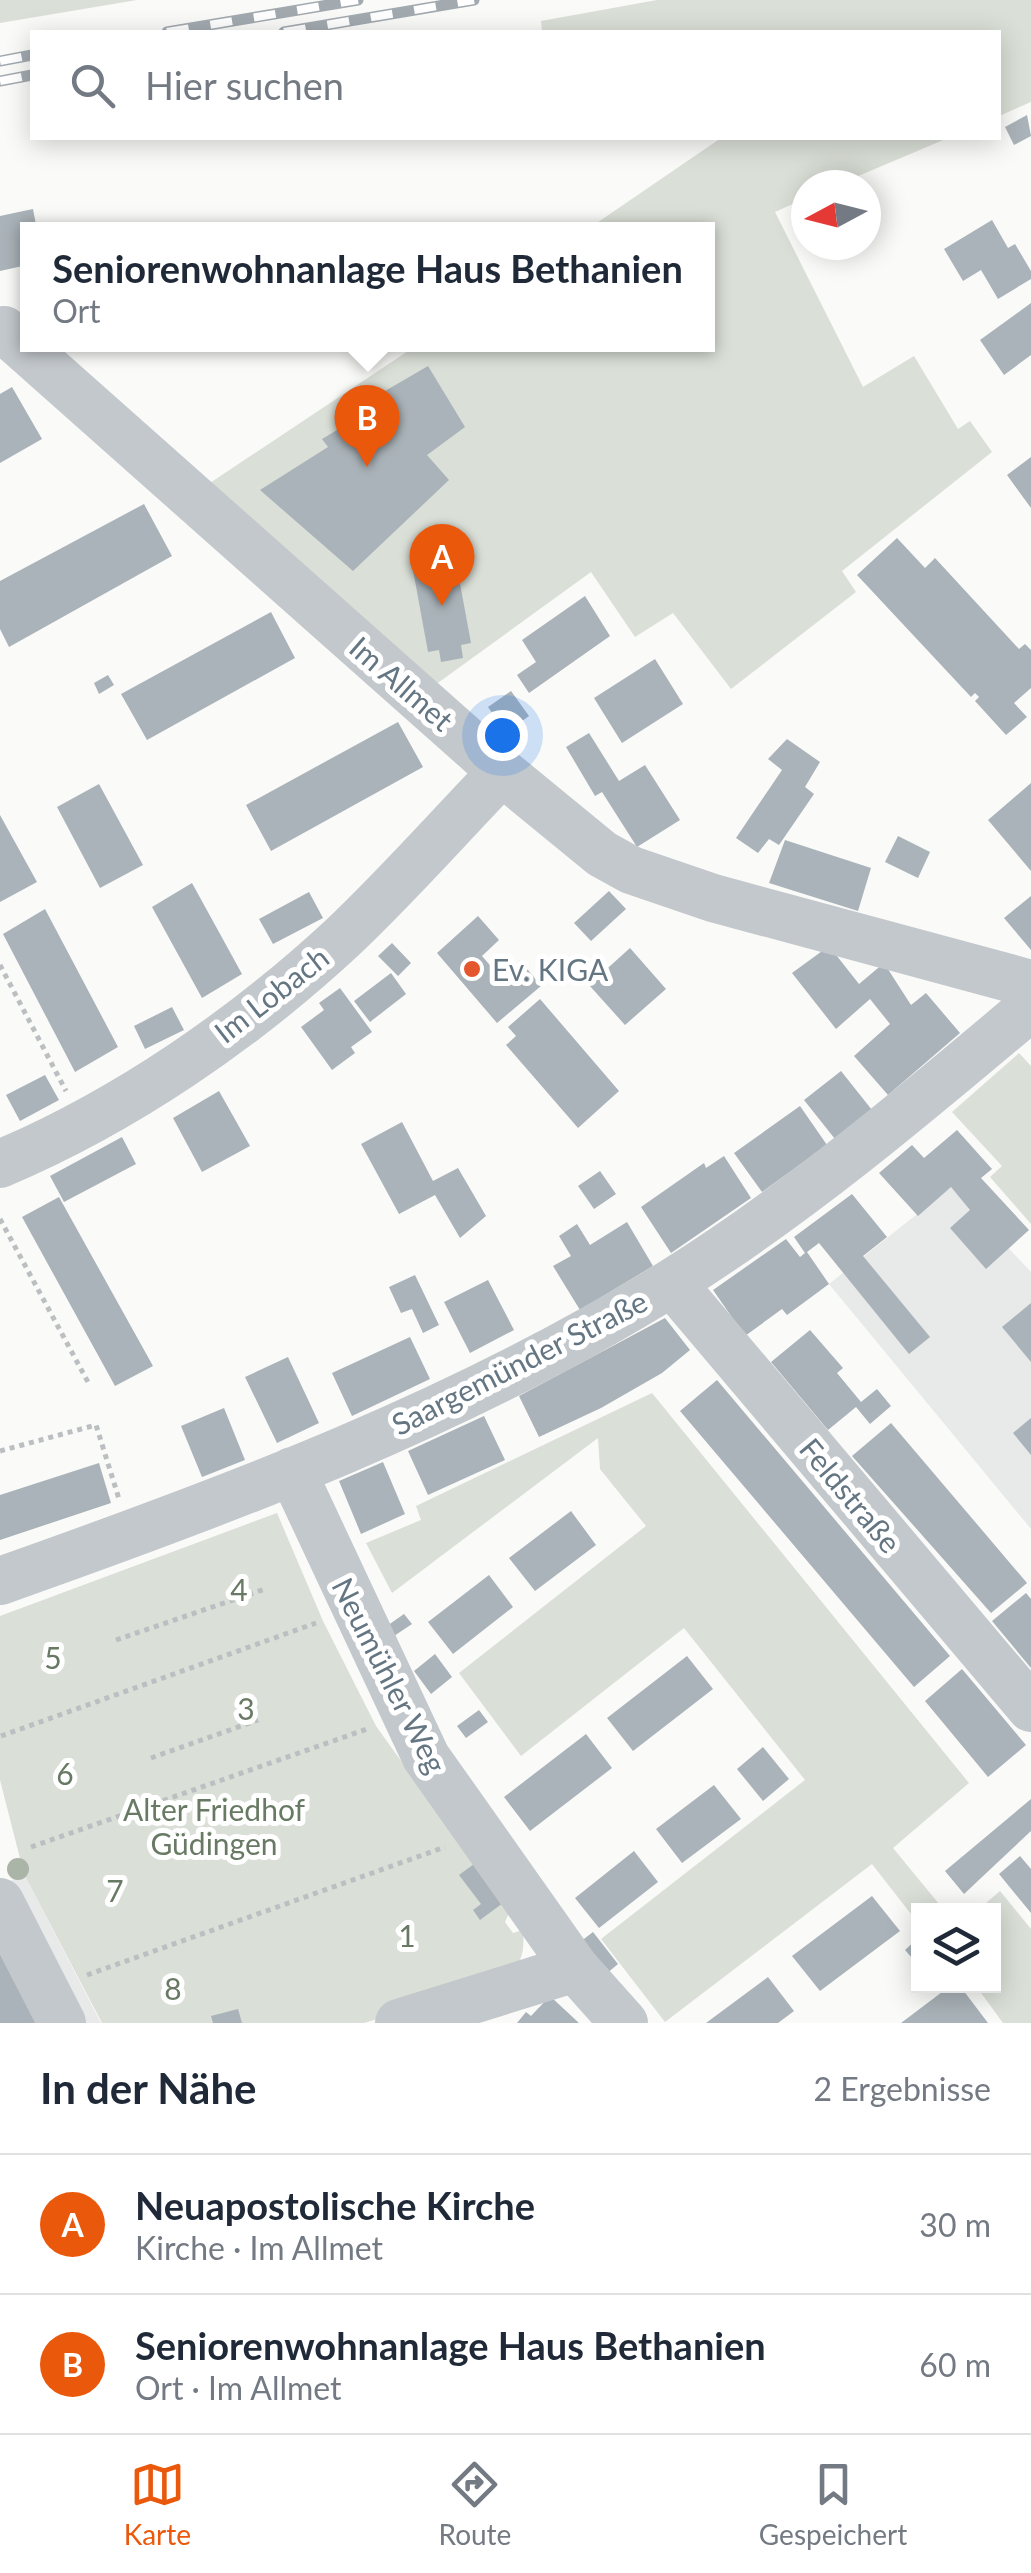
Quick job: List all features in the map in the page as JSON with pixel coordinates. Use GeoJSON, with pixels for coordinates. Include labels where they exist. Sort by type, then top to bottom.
{"type":"FeatureCollection","features":[{"type":"Feature","properties":{"kind":"street","name":"Im Allmet"},"geometry":{"type":"LineString","coordinates":[[4,330],[20,344]]}},
{"type":"Feature","properties":{"kind":"street","name":"Im Allmet"},"geometry":{"type":"LineString","coordinates":[[29,352],[578,838],[631,870],[713,898],[1031,984]]}},
{"type":"Feature","properties":{"kind":"street","name":"Im Lobach"},"geometry":{"type":"LineString","coordinates":[[0,1164],[84,1126],[206,1045],[305,970],[502,772]]}},
{"type":"Feature","properties":{"kind":"street","name":"Saargemünder Straße"},"geometry":{"type":"LineString","coordinates":[[0,1582],[292,1471],[440,1407],[569,1343],[672,1283],[849,1158],[1031,1007]]}},
{"type":"Feature","properties":{"kind":"street","name":"Feldstraße"},"geometry":{"type":"LineString","coordinates":[[672,1283],[1031,1708]]}},
{"type":"Feature","properties":{"kind":"street","name":"Neumühler Weg"},"geometry":{"type":"LineString","coordinates":[[292,1471],[426,1757],[575,1968],[624,2023]]}},
{"type":"Feature","properties":{"kind":"street"},"geometry":{"type":"LineString","coordinates":[[0,1902],[62,2023]]}},
{"type":"Feature","properties":{"kind":"street"},"geometry":{"type":"LineString","coordinates":[[399,2023],[575,1968]]}},
{"type":"Feature","properties":{"kind":"path"},"geometry":{"type":"LineString","coordinates":[[0,965],[84,1126]]}},
{"type":"Feature","properties":{"kind":"path"},"geometry":{"type":"LineString","coordinates":[[0,1220],[89,1384]]}},
{"type":"Feature","properties":{"kind":"path"},"geometry":{"type":"LineString","coordinates":[[0,1451],[96,1425],[130,1535]]}},
{"type":"Feature","properties":{"kind":"path"},"geometry":{"type":"LineString","coordinates":[[116,1640],[265,1589]]}},
{"type":"Feature","properties":{"kind":"path"},"geometry":{"type":"LineString","coordinates":[[1,1736],[316,1623]]}},
{"type":"Feature","properties":{"kind":"path"},"geometry":{"type":"LineString","coordinates":[[151,1758],[258,1720]]}},
{"type":"Feature","properties":{"kind":"path"},"geometry":{"type":"LineString","coordinates":[[31,1847],[370,1728]]}},
{"type":"Feature","properties":{"kind":"path"},"geometry":{"type":"LineString","coordinates":[[87,1975],[454,1844]]}},
{"type":"Feature","properties":{"kind":"shaded area"},"geometry":{"type":"Polygon","coordinates":[[[951,1187],[1031,1272],[1031,1529],[829,1284],[951,1187]]]}},
{"type":"Feature","properties":{"kind":"shaded area"},"geometry":{"type":"Polygon","coordinates":[[[24,1874],[101,2023],[0,2023],[0,1887],[24,1874]]]}},
{"type":"Feature","properties":{"kind":"green space"},"geometry":{"type":"Polygon","coordinates":[[[0,0],[137,0],[0,23],[0,0]]]}},
{"type":"Feature","properties":{"kind":"green space"},"geometry":{"type":"Polygon","coordinates":[[[657,0],[1031,0],[1031,102],[1001,115],[1001,30],[542,30],[541,21],[657,0]]]}},
{"type":"Feature","properties":{"kind":"green space"},"geometry":{"type":"Polygon","coordinates":[[[718,140],[943,140],[872,170],[791,170],[791,205],[775,212],[791,244],[791,260],[799,260],[863,387],[914,356],[958,429],[970,421],[992,452],[842,571],[856,592],[731,689],[673,613],[635,637],[591,572],[435,685],[207,485],[406,352],[715,352],[715,222],[598,222],[718,140]]]}},
{"type":"Feature","properties":{"kind":"green space"},"geometry":{"type":"Polygon","coordinates":[[[1019,1053],[1031,1066],[1031,1224],[990,1177],[1002,1166],[952,1112],[1019,1053]]]}},
{"type":"Feature","properties":{"kind":"green space"},"geometry":{"type":"Polygon","coordinates":[[[652,1393],[969,1783],[893,1848],[938,1903],[911,1903],[911,1914],[872,1864],[665,2022],[601,1939],[805,1780],[684,1628],[521,1756],[459,1673],[646,1526],[600,1469],[598,1438],[392,1593],[366,1543],[421,1520],[416,1506],[652,1393]]]}},
{"type":"Feature","properties":{"kind":"green space","name":"Alter Friedhof Güdingen"},"geometry":{"type":"Polygon","coordinates":[[[277,1513],[323,1621],[376,1726],[503,1903],[509,1913],[505,1922],[513,1933],[523,1930],[520,1960],[500,1982],[364,2023],[102,2023],[24,1874],[0,1780],[0,1616],[277,1513]]]}},
{"type":"Feature","properties":{"kind":"green space"},"geometry":{"type":"Polygon","coordinates":[[[1000,1891],[1031,1929],[1031,2023],[1003,2023],[981,1993],[1001,1993],[1001,1903],[986,1903],[1000,1891]]]}},
{"type":"Feature","properties":{"kind":"building"},"geometry":{"type":"Polygon","coordinates":[[[1027,115],[1031,136],[1014,145],[1005,127],[1027,115]]]}},
{"type":"Feature","properties":{"kind":"building"},"geometry":{"type":"Polygon","coordinates":[[[33,209],[35,222],[20,222],[20,267],[0,271],[0,216],[33,209]]]}},
{"type":"Feature","properties":{"kind":"building"},"geometry":{"type":"Polygon","coordinates":[[[992,220],[1008,248],[1015,244],[1031,271],[1031,279],[998,299],[981,270],[963,281],[944,249],[992,220]]]}},
{"type":"Feature","properties":{"kind":"building"},"geometry":{"type":"Polygon","coordinates":[[[1031,303],[1031,355],[1004,375],[980,340],[1031,303]]]}},
{"type":"Feature","properties":{"kind":"building"},"geometry":{"type":"Polygon","coordinates":[[[428,366],[465,427],[427,455],[449,480],[353,571],[260,490],[328,447],[322,439],[377,406],[373,398],[428,366]]]}},
{"type":"Feature","properties":{"kind":"building"},"geometry":{"type":"Polygon","coordinates":[[[12,387],[42,439],[0,463],[0,394],[12,387]]]}},
{"type":"Feature","properties":{"kind":"building"},"geometry":{"type":"Polygon","coordinates":[[[1031,457],[1031,508],[1007,475],[1031,457]]]}},
{"type":"Feature","properties":{"kind":"building"},"geometry":{"type":"Polygon","coordinates":[[[144,504],[172,556],[9,647],[0,629],[0,581],[144,504]]]}},
{"type":"Feature","properties":{"kind":"building"},"geometry":{"type":"Polygon","coordinates":[[[897,538],[925,568],[935,558],[1019,649],[1025,644],[1031,650],[1031,688],[1014,703],[1027,717],[1006,735],[975,701],[979,697],[975,693],[971,697],[857,575],[897,538]]]}},
{"type":"Feature","properties":{"kind":"building"},"geometry":{"type":"Polygon","coordinates":[[[456,562],[471,643],[461,645],[463,658],[441,662],[439,650],[428,652],[413,570],[456,562]]]}},
{"type":"Feature","properties":{"kind":"building"},"geometry":{"type":"Polygon","coordinates":[[[585,596],[610,636],[529,693],[517,675],[536,662],[522,640],[585,596]]]}},
{"type":"Feature","properties":{"kind":"building"},"geometry":{"type":"Polygon","coordinates":[[[271,612],[295,658],[147,740],[121,694],[271,612]]]}},
{"type":"Feature","properties":{"kind":"building"},"geometry":{"type":"Polygon","coordinates":[[[655,659],[683,704],[622,743],[594,698],[655,659]]]}},
{"type":"Feature","properties":{"kind":"building"},"geometry":{"type":"Polygon","coordinates":[[[108,675],[114,685],[99,694],[94,683],[108,675]]]}},
{"type":"Feature","properties":{"kind":"building"},"geometry":{"type":"Polygon","coordinates":[[[511,691],[529,716],[506,733],[488,707],[511,691]]]}},
{"type":"Feature","properties":{"kind":"building"},"geometry":{"type":"Polygon","coordinates":[[[398,722],[423,767],[271,851],[246,805],[398,722]]]}},
{"type":"Feature","properties":{"kind":"building"},"geometry":{"type":"Polygon","coordinates":[[[589,733],[619,781],[645,765],[680,820],[637,847],[602,792],[595,796],[566,747],[589,733]]]}},
{"type":"Feature","properties":{"kind":"building"},"geometry":{"type":"Polygon","coordinates":[[[787,739],[820,762],[805,787],[814,794],[779,845],[769,839],[758,853],[736,838],[782,770],[768,759],[787,739]]]}},
{"type":"Feature","properties":{"kind":"building"},"geometry":{"type":"Polygon","coordinates":[[[1031,783],[1031,871],[988,820],[1031,783]]]}},
{"type":"Feature","properties":{"kind":"building"},"geometry":{"type":"Polygon","coordinates":[[[99,784],[143,865],[100,888],[57,807],[99,784]]]}},
{"type":"Feature","properties":{"kind":"building"},"geometry":{"type":"Polygon","coordinates":[[[0,815],[37,882],[0,902],[0,815]]]}},
{"type":"Feature","properties":{"kind":"building"},"geometry":{"type":"Polygon","coordinates":[[[898,836],[930,852],[918,878],[885,862],[898,836]]]}},
{"type":"Feature","properties":{"kind":"building"},"geometry":{"type":"Polygon","coordinates":[[[785,840],[871,868],[858,911],[769,883],[785,840]]]}},
{"type":"Feature","properties":{"kind":"building"},"geometry":{"type":"Polygon","coordinates":[[[192,883],[242,974],[202,998],[152,907],[192,883]]]}},
{"type":"Feature","properties":{"kind":"building"},"geometry":{"type":"Polygon","coordinates":[[[609,891],[626,909],[591,941],[574,923],[609,891]]]}},
{"type":"Feature","properties":{"kind":"building"},"geometry":{"type":"Polygon","coordinates":[[[309,892],[323,918],[273,944],[259,919],[309,892]]]}},
{"type":"Feature","properties":{"kind":"building"},"geometry":{"type":"Polygon","coordinates":[[[1031,896],[1031,950],[1004,918],[1031,896]]]}},
{"type":"Feature","properties":{"kind":"building"},"geometry":{"type":"Polygon","coordinates":[[[45,909],[118,1047],[75,1072],[3,934],[45,909]]]}},
{"type":"Feature","properties":{"kind":"building","name":"Ev. KIGA"},"geometry":{"type":"Polygon","coordinates":[[[478,916],[499,940],[482,956],[500,977],[520,960],[541,986],[497,1023],[437,953],[478,916]]]}},
{"type":"Feature","properties":{"kind":"building"},"geometry":{"type":"Polygon","coordinates":[[[392,943],[411,963],[398,976],[378,956],[392,943]]]}},
{"type":"Feature","properties":{"kind":"building"},"geometry":{"type":"Polygon","coordinates":[[[829,946],[859,984],[884,963],[911,1005],[926,993],[960,1033],[888,1095],[854,1056],[890,1024],[870,999],[836,1029],[792,973],[829,946]]]}},
{"type":"Feature","properties":{"kind":"building"},"geometry":{"type":"Polygon","coordinates":[[[630,948],[666,989],[625,1025],[589,985],[630,948]]]}},
{"type":"Feature","properties":{"kind":"building"},"geometry":{"type":"Polygon","coordinates":[[[391,973],[406,994],[370,1022],[354,1001],[391,973]]]}},
{"type":"Feature","properties":{"kind":"building"},"geometry":{"type":"Polygon","coordinates":[[[340,988],[372,1032],[351,1047],[355,1053],[332,1070],[301,1027],[324,1010],[319,1003],[340,988]]]}},
{"type":"Feature","properties":{"kind":"building"},"geometry":{"type":"Polygon","coordinates":[[[540,999],[619,1091],[578,1128],[506,1045],[516,1036],[508,1027],[540,999]]]}},
{"type":"Feature","properties":{"kind":"building"},"geometry":{"type":"Polygon","coordinates":[[[172,1007],[184,1030],[145,1049],[134,1026],[172,1007]]]}},
{"type":"Feature","properties":{"kind":"building"},"geometry":{"type":"Polygon","coordinates":[[[841,1071],[872,1110],[835,1139],[804,1100],[841,1071]]]}},
{"type":"Feature","properties":{"kind":"building"},"geometry":{"type":"Polygon","coordinates":[[[45,1075],[59,1100],[20,1121],[6,1095],[45,1075]]]}},
{"type":"Feature","properties":{"kind":"building"},"geometry":{"type":"Polygon","coordinates":[[[219,1091],[250,1146],[202,1172],[173,1118],[219,1091]]]}},
{"type":"Feature","properties":{"kind":"building"},"geometry":{"type":"Polygon","coordinates":[[[800,1106],[827,1145],[762,1192],[734,1153],[800,1106]]]}},
{"type":"Feature","properties":{"kind":"building"},"geometry":{"type":"Polygon","coordinates":[[[402,1122],[433,1181],[458,1168],[486,1216],[460,1238],[435,1195],[399,1214],[361,1144],[402,1122]]]}},
{"type":"Feature","properties":{"kind":"building"},"geometry":{"type":"Polygon","coordinates":[[[957,1130],[992,1169],[981,1178],[1029,1230],[986,1269],[950,1228],[970,1210],[951,1187],[918,1216],[879,1173],[912,1145],[924,1158],[957,1130]]]}},
{"type":"Feature","properties":{"kind":"building"},"geometry":{"type":"Polygon","coordinates":[[[122,1137],[136,1164],[64,1202],[50,1176],[122,1137]]]}},
{"type":"Feature","properties":{"kind":"building"},"geometry":{"type":"Polygon","coordinates":[[[724,1156],[751,1198],[671,1253],[641,1207],[704,1163],[706,1168],[724,1156]]]}},
{"type":"Feature","properties":{"kind":"building"},"geometry":{"type":"Polygon","coordinates":[[[600,1171],[616,1194],[594,1209],[578,1186],[600,1171]]]}},
{"type":"Feature","properties":{"kind":"building"},"geometry":{"type":"Polygon","coordinates":[[[852,1194],[887,1237],[863,1256],[930,1337],[909,1354],[819,1243],[807,1252],[829,1284],[787,1315],[782,1309],[745,1336],[713,1290],[786,1239],[800,1257],[805,1253],[794,1237],[852,1194]]]}},
{"type":"Feature","properties":{"kind":"building"},"geometry":{"type":"Polygon","coordinates":[[[59,1197],[153,1366],[115,1386],[22,1217],[59,1197]]]}},
{"type":"Feature","properties":{"kind":"building"},"geometry":{"type":"Polygon","coordinates":[[[627,1222],[653,1266],[580,1310],[553,1266],[571,1256],[559,1236],[577,1224],[590,1245],[627,1222]]]}},
{"type":"Feature","properties":{"kind":"building"},"geometry":{"type":"Polygon","coordinates":[[[415,1275],[439,1325],[423,1333],[412,1309],[401,1313],[389,1287],[415,1275]]]}},
{"type":"Feature","properties":{"kind":"building"},"geometry":{"type":"Polygon","coordinates":[[[488,1280],[514,1330],[470,1353],[444,1302],[488,1280]]]}},
{"type":"Feature","properties":{"kind":"building"},"geometry":{"type":"Polygon","coordinates":[[[1031,1303],[1031,1362],[1002,1327],[1031,1303]]]}},
{"type":"Feature","properties":{"kind":"building"},"geometry":{"type":"Polygon","coordinates":[[[665,1318],[690,1350],[662,1373],[539,1437],[519,1396],[665,1318]]]}},
{"type":"Feature","properties":{"kind":"building"},"geometry":{"type":"Polygon","coordinates":[[[810,1330],[843,1368],[837,1373],[861,1402],[877,1389],[891,1406],[870,1424],[856,1407],[828,1430],[771,1362],[810,1330]]]}},
{"type":"Feature","properties":{"kind":"building"},"geometry":{"type":"Polygon","coordinates":[[[410,1337],[430,1379],[352,1416],[332,1373],[410,1337]]]}},
{"type":"Feature","properties":{"kind":"building"},"geometry":{"type":"Polygon","coordinates":[[[288,1357],[319,1423],[277,1443],[245,1377],[288,1357]]]}},
{"type":"Feature","properties":{"kind":"building"},"geometry":{"type":"Polygon","coordinates":[[[717,1380],[950,1656],[914,1687],[680,1411],[717,1380]]]}},
{"type":"Feature","properties":{"kind":"building"},"geometry":{"type":"Polygon","coordinates":[[[224,1408],[245,1460],[202,1477],[181,1426],[224,1408]]]}},
{"type":"Feature","properties":{"kind":"building"},"geometry":{"type":"Polygon","coordinates":[[[484,1416],[505,1460],[428,1495],[408,1451],[484,1416]]]}},
{"type":"Feature","properties":{"kind":"building"},"geometry":{"type":"Polygon","coordinates":[[[1031,1418],[1031,1455],[1013,1433],[1031,1418]]]}},
{"type":"Feature","properties":{"kind":"building"},"geometry":{"type":"Polygon","coordinates":[[[891,1423],[1027,1583],[991,1613],[852,1456],[891,1423]]]}},
{"type":"Feature","properties":{"kind":"building"},"geometry":{"type":"Polygon","coordinates":[[[383,1462],[405,1514],[361,1534],[339,1481],[383,1462]]]}},
{"type":"Feature","properties":{"kind":"building"},"geometry":{"type":"Polygon","coordinates":[[[99,1463],[111,1503],[0,1540],[0,1495],[99,1463]]]}},
{"type":"Feature","properties":{"kind":"building"},"geometry":{"type":"Polygon","coordinates":[[[571,1511],[596,1545],[535,1591],[509,1558],[571,1511]]]}},
{"type":"Feature","properties":{"kind":"building"},"geometry":{"type":"Polygon","coordinates":[[[489,1575],[513,1607],[453,1654],[428,1622],[489,1575]]]}},
{"type":"Feature","properties":{"kind":"building"},"geometry":{"type":"Polygon","coordinates":[[[1026,1593],[1031,1599],[1031,1668],[992,1621],[1026,1593]]]}},
{"type":"Feature","properties":{"kind":"building"},"geometry":{"type":"Polygon","coordinates":[[[404,1614],[412,1624],[391,1638],[384,1628],[404,1614]]]}},
{"type":"Feature","properties":{"kind":"building"},"geometry":{"type":"Polygon","coordinates":[[[435,1654],[452,1677],[431,1694],[414,1671],[435,1654]]]}},
{"type":"Feature","properties":{"kind":"building"},"geometry":{"type":"Polygon","coordinates":[[[687,1656],[713,1689],[633,1751],[607,1718],[687,1656]]]}},
{"type":"Feature","properties":{"kind":"building"},"geometry":{"type":"Polygon","coordinates":[[[962,1669],[1026,1745],[988,1777],[925,1701],[962,1669]]]}},
{"type":"Feature","properties":{"kind":"building"},"geometry":{"type":"Polygon","coordinates":[[[479,1710],[488,1722],[466,1738],[457,1726],[479,1710]]]}},
{"type":"Feature","properties":{"kind":"building"},"geometry":{"type":"Polygon","coordinates":[[[586,1734],[612,1768],[530,1831],[504,1797],[586,1734]]]}},
{"type":"Feature","properties":{"kind":"building"},"geometry":{"type":"Polygon","coordinates":[[[763,1747],[789,1779],[763,1801],[737,1769],[763,1747]]]}},
{"type":"Feature","properties":{"kind":"building"},"geometry":{"type":"Polygon","coordinates":[[[714,1785],[741,1819],[682,1863],[656,1829],[714,1785]]]}},
{"type":"Feature","properties":{"kind":"building"},"geometry":{"type":"Polygon","coordinates":[[[1031,1799],[1031,1831],[964,1894],[945,1871],[1031,1799]]]}},
{"type":"Feature","properties":{"kind":"building"},"geometry":{"type":"Polygon","coordinates":[[[634,1851],[658,1882],[599,1928],[575,1898],[634,1851]]]}},
{"type":"Feature","properties":{"kind":"building"},"geometry":{"type":"Polygon","coordinates":[[[1020,1856],[1031,1869],[1031,1913],[999,1874],[1020,1856]]]}},
{"type":"Feature","properties":{"kind":"building"},"geometry":{"type":"Polygon","coordinates":[[[474,1864],[503,1903],[480,1920],[473,1910],[481,1904],[459,1875],[474,1864]]]}},
{"type":"Feature","properties":{"kind":"building"},"geometry":{"type":"Polygon","coordinates":[[[872,1896],[900,1931],[820,1991],[792,1956],[872,1896]]]}},
{"type":"Feature","properties":{"kind":"building"},"geometry":{"type":"Polygon","coordinates":[[[593,1932],[618,1964],[606,1974],[580,1942],[593,1932]]]}},
{"type":"Feature","properties":{"kind":"building"},"geometry":{"type":"Polygon","coordinates":[[[0,1953],[44,2023],[0,2023],[0,1953]]]}},
{"type":"Feature","properties":{"kind":"building"},"geometry":{"type":"Polygon","coordinates":[[[768,1977],[794,2011],[778,2023],[706,2023],[768,1977]]]}},
{"type":"Feature","properties":{"kind":"building"},"geometry":{"type":"Polygon","coordinates":[[[941,1993],[965,1993],[988,2023],[901,2023],[941,1993]]]}},
{"type":"Feature","properties":{"kind":"building"},"geometry":{"type":"Polygon","coordinates":[[[550,1996],[579,2023],[517,2023],[526,2012],[531,2016],[550,1996]]]}},
{"type":"Feature","properties":{"kind":"building"},"geometry":{"type":"Polygon","coordinates":[[[238,2009],[242,2023],[213,2023],[211,2016],[238,2009]]]}},
{"type":"Feature","properties":{"kind":"railway"},"geometry":{"type":"LineString","coordinates":[[179,30],[358,0]]}},
{"type":"Feature","properties":{"kind":"railway"},"geometry":{"type":"LineString","coordinates":[[296,30],[474,0]]}},
{"type":"Feature","properties":{"kind":"railway"},"geometry":{"type":"LineString","coordinates":[[0,61],[30,55]]}},
{"type":"Feature","properties":{"kind":"railway"},"geometry":{"type":"LineString","coordinates":[[0,81],[30,75]]}},
{"type":"Feature","properties":{"kind":"place","name":"Seniorenwohnanlage Haus Bethanien"},"geometry":{"type":"Point","coordinates":[367,467]}},
{"type":"Feature","properties":{"kind":"place","name":"Neuapostolische Kirche"},"geometry":{"type":"Point","coordinates":[442,606]}},
{"type":"Feature","properties":{"kind":"place","name":"Ev. KIGA"},"geometry":{"type":"Point","coordinates":[472,969]}},
{"type":"Feature","properties":{"kind":"park label","name":"4"},"geometry":{"type":"Point","coordinates":[239,1589]}},
{"type":"Feature","properties":{"kind":"park label","name":"5"},"geometry":{"type":"Point","coordinates":[53,1657]}},
{"type":"Feature","properties":{"kind":"park label","name":"3"},"geometry":{"type":"Point","coordinates":[246,1708]}},
{"type":"Feature","properties":{"kind":"park label","name":"6"},"geometry":{"type":"Point","coordinates":[65,1773]}},
{"type":"Feature","properties":{"kind":"park label","name":"7"},"geometry":{"type":"Point","coordinates":[115,1890]}},
{"type":"Feature","properties":{"kind":"park label","name":"1"},"geometry":{"type":"Point","coordinates":[407,1935]}},
{"type":"Feature","properties":{"kind":"park label","name":"8"},"geometry":{"type":"Point","coordinates":[173,1988]}}]}
